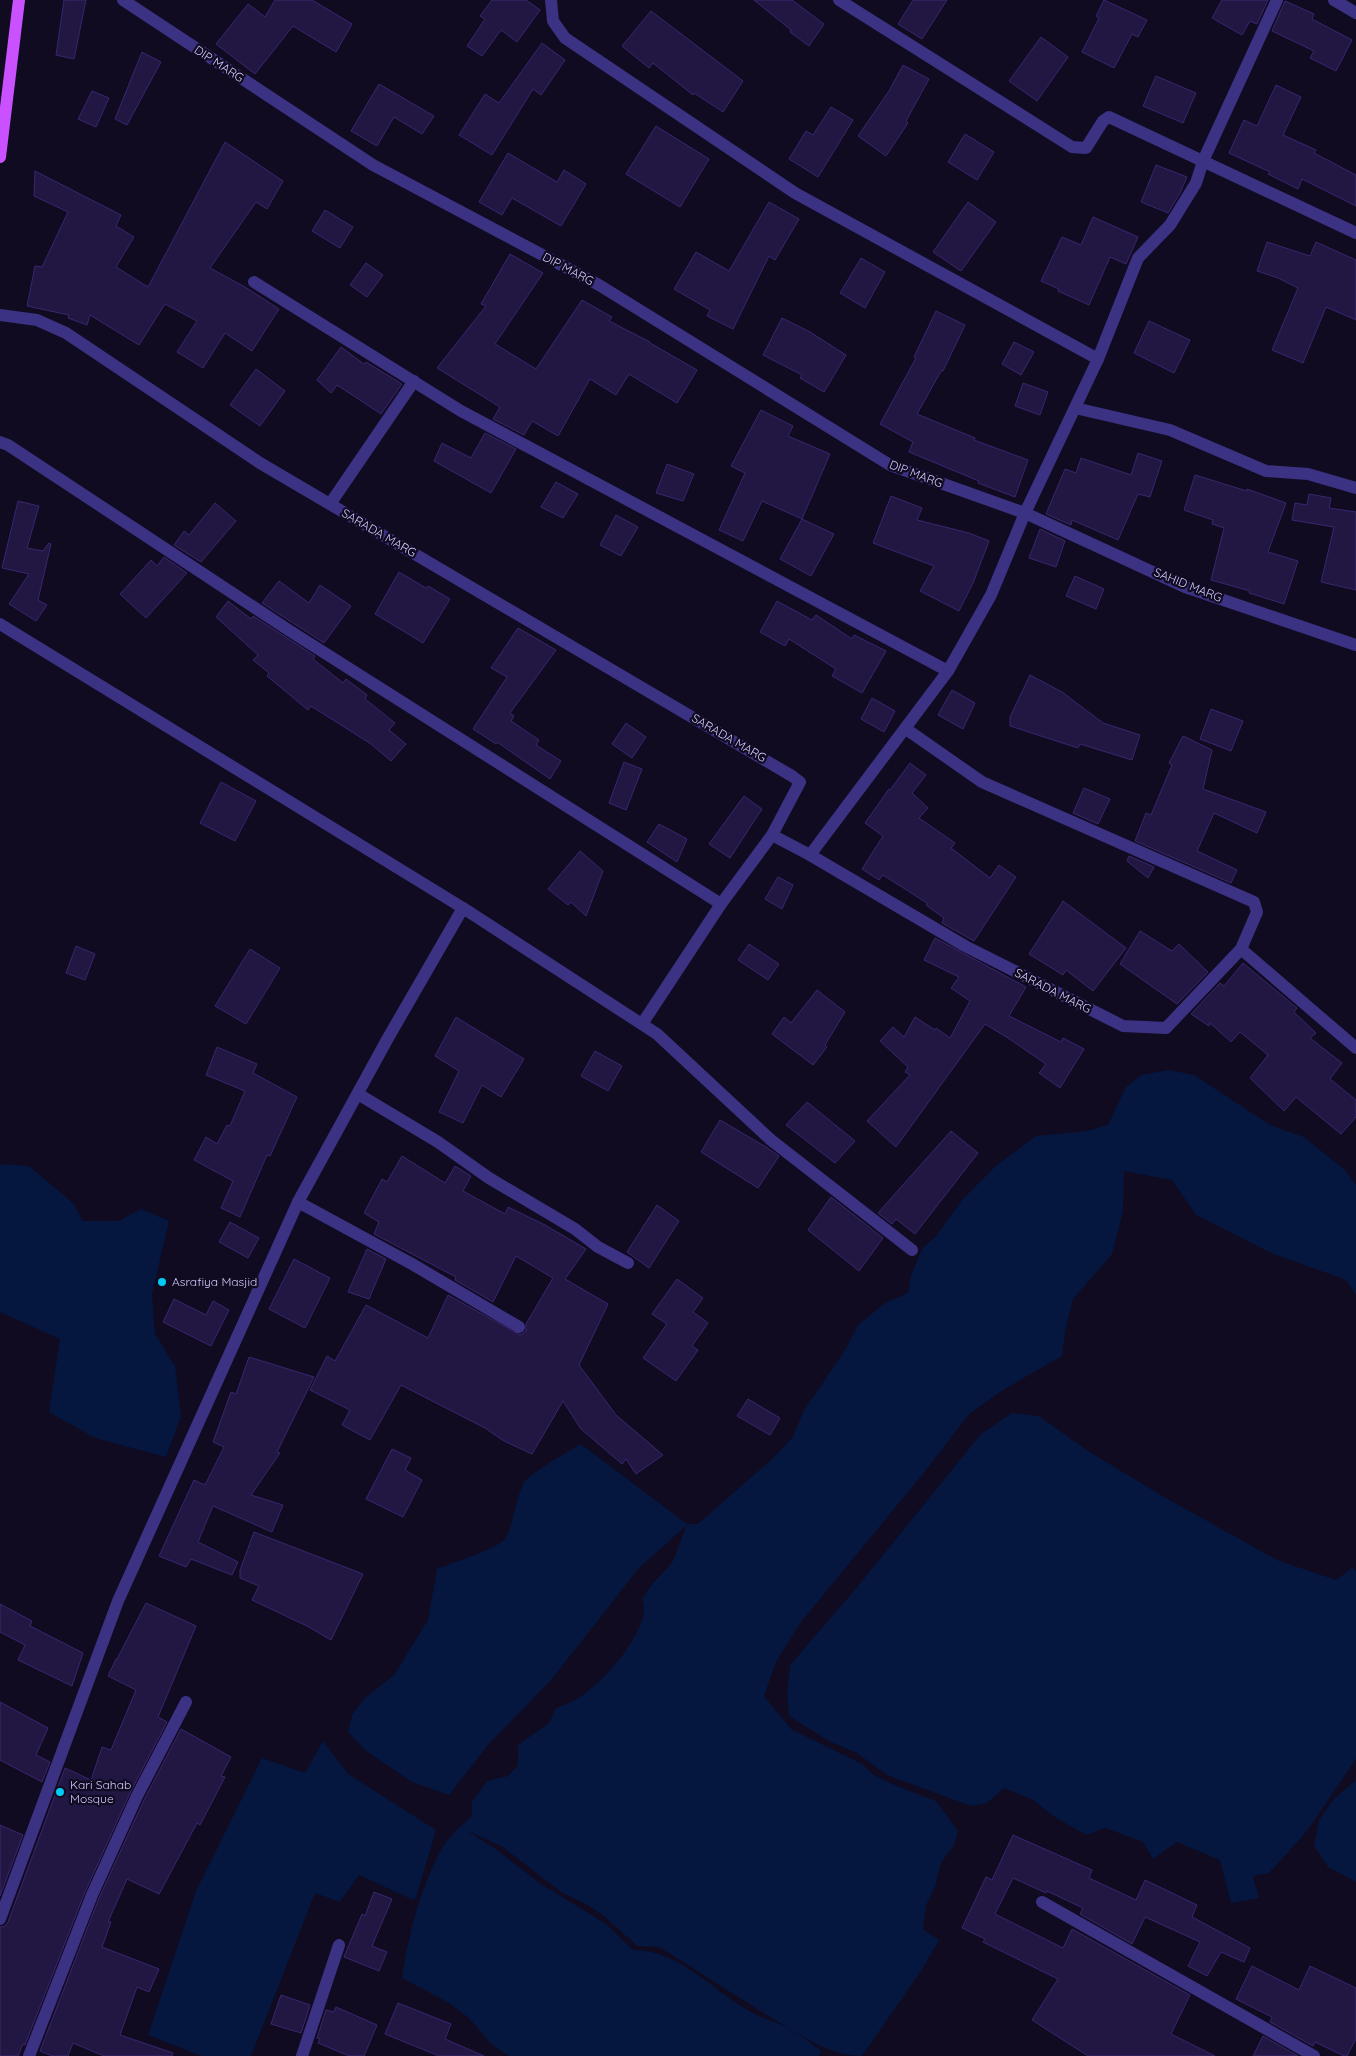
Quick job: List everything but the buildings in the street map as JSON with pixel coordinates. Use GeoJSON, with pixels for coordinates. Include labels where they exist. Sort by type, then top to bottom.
{"type":"FeatureCollection","features":[{"type":"Feature","properties":{"kind":"main road"},"geometry":{"type":"LineString","coordinates":[[0,157],[19,0]]}},
{"type":"Feature","properties":{"kind":"street","name":"DIP MARG"},"geometry":{"type":"LineString","coordinates":[[122,0],[373,165],[599,285],[890,465],[1025,514]]}},
{"type":"Feature","properties":{"kind":"street"},"geometry":{"type":"LineString","coordinates":[[551,0],[553,21],[565,38],[795,193],[1098,358]]}},
{"type":"Feature","properties":{"kind":"street"},"geometry":{"type":"LineString","coordinates":[[839,0],[1072,147],[1086,148],[1103,121],[1109,118],[1356,233]]}},
{"type":"Feature","properties":{"kind":"street"},"geometry":{"type":"LineString","coordinates":[[810,855],[906,729],[948,670],[991,595],[1025,514],[1098,358],[1138,258],[1170,225],[1196,182],[1203,161],[1277,0]]}},
{"type":"Feature","properties":{"kind":"street"},"geometry":{"type":"LineString","coordinates":[[1334,0],[1356,13]]}},
{"type":"Feature","properties":{"kind":"street"},"geometry":{"type":"LineString","coordinates":[[254,282],[469,416],[948,670]]}},
{"type":"Feature","properties":{"kind":"street","name":"SARADA MARG"},"geometry":{"type":"LineString","coordinates":[[0,315],[37,320],[66,333],[260,463],[792,776],[800,782],[772,835],[810,855],[965,946],[1123,1026],[1166,1028],[1241,949]]}},
{"type":"Feature","properties":{"kind":"street"},"geometry":{"type":"LineString","coordinates":[[330,504],[414,381]]}},
{"type":"Feature","properties":{"kind":"street"},"geometry":{"type":"LineString","coordinates":[[1075,408],[1170,430],[1266,471],[1308,474],[1356,488]]}},
{"type":"Feature","properties":{"kind":"street"},"geometry":{"type":"LineString","coordinates":[[0,442],[8,444],[290,631],[721,904]]}},
{"type":"Feature","properties":{"kind":"street","name":"SAHID MARG"},"geometry":{"type":"LineString","coordinates":[[1025,514],[1185,586],[1356,645]]}},
{"type":"Feature","properties":{"kind":"street"},"geometry":{"type":"LineString","coordinates":[[0,624],[463,908],[657,1034],[772,1140],[912,1250]]}},
{"type":"Feature","properties":{"kind":"street"},"geometry":{"type":"LineString","coordinates":[[906,729],[982,782],[1254,902],[1257,912],[1241,949],[1356,1048]]}},
{"type":"Feature","properties":{"kind":"street"},"geometry":{"type":"LineString","coordinates":[[642,1024],[721,904],[772,835]]}},
{"type":"Feature","properties":{"kind":"street"},"geometry":{"type":"LineString","coordinates":[[0,1919],[118,1601],[298,1202],[388,1038],[463,908]]}},
{"type":"Feature","properties":{"kind":"street"},"geometry":{"type":"LineString","coordinates":[[358,1094],[438,1142],[489,1178],[575,1228],[598,1247],[628,1263]]}},
{"type":"Feature","properties":{"kind":"street"},"geometry":{"type":"LineString","coordinates":[[298,1202],[412,1264],[519,1327]]}},
{"type":"Feature","properties":{"kind":"street"},"geometry":{"type":"LineString","coordinates":[[29,2056],[92,1895],[137,1796],[186,1702]]}},
{"type":"Feature","properties":{"kind":"street"},"geometry":{"type":"LineString","coordinates":[[1042,1902],[1314,2056]]}},
{"type":"Feature","properties":{"kind":"street"},"geometry":{"type":"LineString","coordinates":[[302,2056],[339,1946]]}},
{"type":"Feature","properties":{"kind":"water"},"geometry":{"type":"Polygon","coordinates":[[[1169,1070],[1194,1075],[1272,1126],[1304,1137],[1345,1170],[1356,1185],[1356,1295],[1346,1280],[1271,1253],[1196,1215],[1172,1180],[1124,1171],[1123,1211],[1112,1254],[1073,1299],[1065,1331],[1062,1356],[1003,1390],[969,1414],[927,1469],[801,1622],[776,1662],[764,1696],[791,1729],[862,1764],[874,1775],[894,1785],[936,1801],[958,1831],[954,1845],[941,1863],[935,1887],[926,1905],[923,1929],[939,1940],[923,1968],[862,2056],[849,2055],[825,2048],[799,2034],[821,2050],[819,2056],[509,2056],[491,2044],[469,2018],[449,2003],[402,1978],[408,1945],[421,1896],[444,1845],[472,1816],[472,1802],[487,1781],[508,1776],[518,1765],[518,1745],[549,1723],[556,1708],[572,1702],[587,1692],[608,1672],[628,1647],[636,1635],[641,1622],[644,1611],[642,1599],[653,1583],[672,1563],[687,1525],[639,1568],[552,1679],[488,1745],[449,1795],[412,1782],[366,1751],[348,1732],[352,1715],[365,1698],[394,1675],[428,1620],[437,1569],[482,1552],[504,1540],[510,1529],[524,1482],[560,1456],[581,1444],[687,1524],[698,1524],[772,1459],[793,1437],[803,1412],[845,1350],[858,1325],[885,1303],[908,1293],[911,1276],[922,1249],[937,1235],[962,1200],[997,1165],[1036,1136],[1087,1131],[1108,1125],[1126,1087],[1141,1075],[1169,1070]],[[466,1830],[497,1850],[538,1882],[606,1924],[633,1950],[650,1952],[682,1964],[756,2015],[786,2027],[659,1947],[637,1946],[603,1915],[561,1892],[503,1847],[466,1830]]]}},
{"type":"Feature","properties":{"kind":"water"},"geometry":{"type":"Polygon","coordinates":[[[0,1164],[29,1166],[74,1204],[83,1221],[119,1221],[141,1209],[169,1221],[152,1294],[155,1334],[175,1366],[181,1416],[166,1457],[95,1438],[49,1412],[60,1339],[0,1312],[0,1164]]]}},
{"type":"Feature","properties":{"kind":"water"},"geometry":{"type":"Polygon","coordinates":[[[1012,1413],[1039,1416],[1088,1451],[1159,1494],[1277,1560],[1336,1580],[1353,1567],[1356,1572],[1356,1759],[1307,1831],[1269,1873],[1253,1876],[1259,1898],[1231,1903],[1220,1860],[1177,1842],[1153,1859],[1143,1842],[1105,1828],[1086,1835],[1053,1816],[1033,1800],[1004,1788],[987,1803],[971,1806],[887,1775],[857,1753],[829,1741],[789,1716],[787,1693],[790,1665],[858,1586],[981,1434],[1012,1413]]]}},
{"type":"Feature","properties":{"kind":"water"},"geometry":{"type":"Polygon","coordinates":[[[323,1741],[348,1774],[436,1830],[416,1898],[413,1900],[359,1875],[340,1902],[315,1893],[251,2056],[201,2056],[148,2035],[196,1891],[262,1758],[305,1773],[323,1741]]]}},
{"type":"Feature","properties":{"kind":"water"},"geometry":{"type":"Polygon","coordinates":[[[1356,1780],[1356,1882],[1328,1867],[1314,1846],[1319,1820],[1334,1799],[1356,1780]]]}},
{"type":"Feature","properties":{"kind":"place","name":"Asrafiya Masjid"},"geometry":{"type":"Point","coordinates":[162,1282]}},
{"type":"Feature","properties":{"kind":"place","name":"Kari Sahab Mosque"},"geometry":{"type":"Point","coordinates":[60,1792]}}]}
